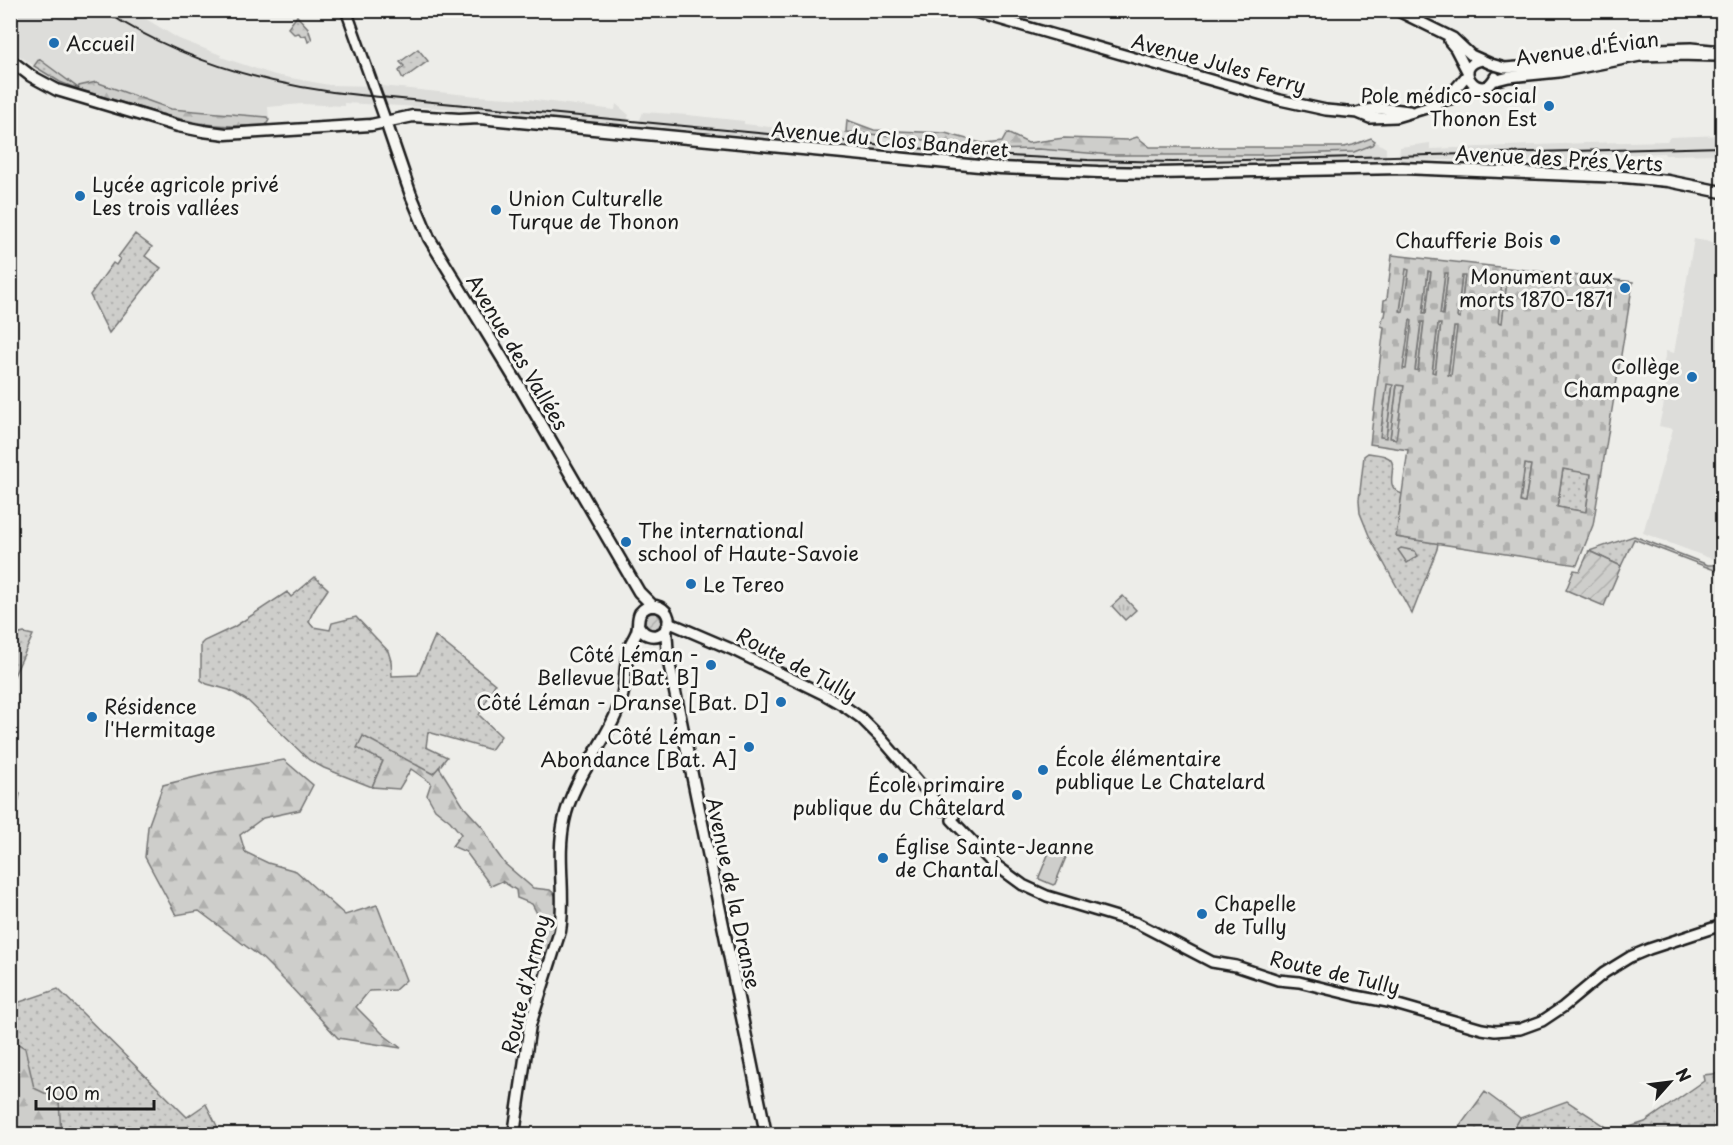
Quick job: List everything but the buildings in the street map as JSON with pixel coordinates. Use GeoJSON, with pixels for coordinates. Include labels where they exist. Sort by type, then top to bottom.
{"type":"FeatureCollection","features":[{"type":"Feature","properties":{"kind":"main road","name":"Avenue du Clos Banderet"},"geometry":{"type":"LineString","coordinates":[[10,60],[31,76],[57,90],[191,129],[226,134],[371,125],[413,116],[479,118],[931,162],[1048,170],[1157,173],[1393,168]]}},
{"type":"Feature","properties":{"kind":"main road","name":"Avenue des Vallées"},"geometry":{"type":"LineString","coordinates":[[386,122],[411,195],[429,238],[639,592],[653,606]]}},
{"type":"Feature","properties":{"kind":"main road","name":"Avenue des Prés Verts"},"geometry":{"type":"LineString","coordinates":[[1393,168],[1624,177],[1678,183],[1722,192]]}},
{"type":"Feature","properties":{"kind":"main road","name":"Avenue des Vallées"},"geometry":{"type":"LineString","coordinates":[[639,592],[641,612]]}},
{"type":"Feature","properties":{"kind":"main road"},"geometry":{"type":"LineString","coordinates":[[633,641],[660,634],[667,625],[664,611],[661,608],[653,606],[641,612],[638,625],[649,636]]}},
{"type":"Feature","properties":{"kind":"main road","name":"Route d'Armoy"},"geometry":{"type":"LineString","coordinates":[[514,1134],[530,1025],[560,931],[562,907],[560,858],[564,820],[578,783],[617,712],[625,687],[628,649],[638,625]]}},
{"type":"Feature","properties":{"kind":"main road","name":"Avenue de la Dranse"},"geometry":{"type":"LineString","coordinates":[[667,625],[668,658],[766,1134]]}},
{"type":"Feature","properties":{"kind":"main road","name":"Avenue de la Dranse"},"geometry":{"type":"LineString","coordinates":[[649,636],[660,645],[668,658]]}},
{"type":"Feature","properties":{"kind":"street"},"geometry":{"type":"LineString","coordinates":[[346,10],[386,122]]}},
{"type":"Feature","properties":{"kind":"street","name":"Avenue Jules Ferry"},"geometry":{"type":"LineString","coordinates":[[969,10],[1318,109],[1358,113],[1366,110],[1395,109],[1412,112],[1458,97],[1478,87]]}},
{"type":"Feature","properties":{"kind":"street"},"geometry":{"type":"LineString","coordinates":[[1396,10],[1453,38],[1469,53],[1491,64],[1495,72],[1493,81],[1485,87],[1478,87],[1470,81],[1455,48],[1438,32]]}},
{"type":"Feature","properties":{"kind":"street","name":"Avenue d'Évian"},"geometry":{"type":"LineString","coordinates":[[1491,64],[1508,68],[1542,66],[1617,53],[1657,49],[1691,48],[1722,51]]}},
{"type":"Feature","properties":{"kind":"street","name":"Avenue d'Évian"},"geometry":{"type":"LineString","coordinates":[[1493,81],[1509,77],[1559,72],[1640,56],[1722,56]]}},
{"type":"Feature","properties":{"kind":"street"},"geometry":{"type":"LineString","coordinates":[[1468,73],[1472,64],[1482,60]]}},
{"type":"Feature","properties":{"kind":"street","name":"Avenue Jules Ferry"},"geometry":{"type":"LineString","coordinates":[[1446,100],[1468,73]]}},
{"type":"Feature","properties":{"kind":"street","name":"Route de Tully"},"geometry":{"type":"LineString","coordinates":[[667,625],[731,649],[825,695],[861,718],[943,810],[940,816],[943,820],[947,822],[952,820],[993,863],[1019,883],[1047,896],[1137,923],[1212,962],[1236,966],[1278,980],[1299,982],[1385,1001],[1482,1029],[1507,1030],[1520,1029],[1542,1021],[1604,973],[1625,960],[1649,949],[1722,925]]}},
{"type":"Feature","properties":{"kind":"shaded area"},"geometry":{"type":"Polygon","coordinates":[[[10,11],[133,11],[179,39],[221,55],[221,57],[275,75],[329,85],[381,86],[527,99],[615,110],[616,104],[629,115],[626,125],[478,110],[344,103],[344,106],[302,104],[268,107],[269,120],[266,125],[223,126],[201,123],[177,118],[60,82],[11,50],[10,11]]]}},
{"type":"Feature","properties":{"kind":"shaded area"},"geometry":{"type":"Polygon","coordinates":[[[643,112],[744,121],[744,124],[831,134],[835,131],[913,138],[980,150],[1039,149],[1112,155],[1198,156],[1353,152],[1372,145],[1375,141],[1386,148],[1386,160],[1128,164],[994,159],[638,125],[643,112]]]}},
{"type":"Feature","properties":{"kind":"shaded area"},"geometry":{"type":"Polygon","coordinates":[[[1722,135],[1722,154],[1574,156],[1574,164],[1399,160],[1400,147],[1430,143],[1430,149],[1667,141],[1670,137],[1722,135]]]}},
{"type":"Feature","properties":{"kind":"shaded area","name":"Collège Champagne"},"geometry":{"type":"Polygon","coordinates":[[[1694,239],[1722,244],[1722,555],[1712,559],[1643,533],[1673,429],[1659,426],[1664,403],[1656,401],[1666,351],[1674,353],[1694,239]]]}},
{"type":"Feature","properties":{"kind":"green space"},"geometry":{"type":"Polygon","coordinates":[[[297,16],[308,28],[312,40],[308,42],[306,35],[294,34],[288,28],[297,16]]]}},
{"type":"Feature","properties":{"kind":"green space"},"geometry":{"type":"Polygon","coordinates":[[[418,49],[428,61],[403,79],[399,71],[404,66],[400,62],[418,49]]]}},
{"type":"Feature","properties":{"kind":"green space"},"geometry":{"type":"Polygon","coordinates":[[[39,59],[78,89],[60,82],[34,66],[39,59]]]}},
{"type":"Feature","properties":{"kind":"green space"},"geometry":{"type":"Polygon","coordinates":[[[96,82],[171,109],[267,117],[269,120],[266,125],[225,126],[200,123],[78,89],[79,86],[96,82]]]}},
{"type":"Feature","properties":{"kind":"green space"},"geometry":{"type":"Polygon","coordinates":[[[847,120],[874,130],[945,133],[985,144],[1002,142],[1007,133],[1028,143],[1064,138],[1128,140],[1137,137],[1150,147],[1344,147],[1371,138],[1375,141],[1372,145],[1354,152],[1260,155],[1112,155],[1039,149],[980,150],[913,138],[846,132],[847,120]]]}},
{"type":"Feature","properties":{"kind":"green space"},"geometry":{"type":"Polygon","coordinates":[[[135,234],[152,247],[145,256],[161,268],[109,333],[90,295],[113,263],[116,265],[120,259],[118,257],[135,234]]]}},
{"type":"Feature","properties":{"kind":"green space"},"geometry":{"type":"Polygon","coordinates":[[[1392,255],[1633,282],[1593,525],[1577,565],[1396,537],[1408,450],[1370,444],[1384,327],[1381,326],[1386,310],[1383,310],[1384,300],[1387,299],[1392,255]],[[1406,269],[1400,311],[1403,312],[1409,270],[1406,269]],[[1428,271],[1423,313],[1426,313],[1431,272],[1428,271]],[[1445,273],[1440,314],[1443,315],[1448,273],[1445,273]],[[1462,276],[1457,317],[1460,318],[1465,276],[1462,276]],[[1502,280],[1498,322],[1502,323],[1507,281],[1502,280]],[[1410,320],[1403,369],[1406,369],[1412,321],[1410,320]],[[1421,322],[1415,370],[1418,371],[1424,322],[1421,322]],[[1438,324],[1432,372],[1435,373],[1441,324],[1438,324]],[[1454,327],[1448,375],[1451,376],[1457,327],[1454,327]],[[1387,384],[1380,437],[1386,438],[1393,385],[1387,384]],[[1397,385],[1390,438],[1396,439],[1404,386],[1397,385]],[[1525,464],[1520,502],[1525,503],[1531,465],[1525,464]],[[1563,469],[1557,507],[1586,512],[1591,474],[1563,469]]]}},
{"type":"Feature","properties":{"kind":"green space"},"geometry":{"type":"Polygon","coordinates":[[[1405,269],[1409,269],[1404,312],[1400,311],[1405,269]]]}},
{"type":"Feature","properties":{"kind":"green space"},"geometry":{"type":"Polygon","coordinates":[[[1428,271],[1431,271],[1426,313],[1423,313],[1428,271]]]}},
{"type":"Feature","properties":{"kind":"green space"},"geometry":{"type":"Polygon","coordinates":[[[1445,273],[1448,273],[1443,315],[1440,315],[1445,273]]]}},
{"type":"Feature","properties":{"kind":"green space"},"geometry":{"type":"Polygon","coordinates":[[[1462,275],[1465,276],[1460,318],[1457,317],[1462,275]]]}},
{"type":"Feature","properties":{"kind":"green space"},"geometry":{"type":"Polygon","coordinates":[[[1502,280],[1507,281],[1503,323],[1497,322],[1502,280]]]}},
{"type":"Feature","properties":{"kind":"green space"},"geometry":{"type":"Polygon","coordinates":[[[1409,320],[1413,320],[1407,369],[1403,369],[1409,320]]]}},
{"type":"Feature","properties":{"kind":"green space"},"geometry":{"type":"Polygon","coordinates":[[[1421,322],[1424,322],[1418,371],[1415,371],[1421,322]]]}},
{"type":"Feature","properties":{"kind":"green space"},"geometry":{"type":"Polygon","coordinates":[[[1438,324],[1441,324],[1435,373],[1432,373],[1438,324]]]}},
{"type":"Feature","properties":{"kind":"green space"},"geometry":{"type":"Polygon","coordinates":[[[1454,326],[1458,327],[1452,376],[1448,375],[1454,326]]]}},
{"type":"Feature","properties":{"kind":"green space"},"geometry":{"type":"Polygon","coordinates":[[[1387,383],[1393,384],[1386,438],[1380,437],[1387,383]]]}},
{"type":"Feature","properties":{"kind":"green space"},"geometry":{"type":"Polygon","coordinates":[[[1397,385],[1404,385],[1397,439],[1390,438],[1397,385]]]}},
{"type":"Feature","properties":{"kind":"green space"},"geometry":{"type":"Polygon","coordinates":[[[1368,453],[1385,456],[1391,460],[1393,465],[1392,486],[1402,494],[1397,537],[1438,543],[1412,614],[1370,538],[1360,513],[1359,500],[1364,456],[1368,453]]]}},
{"type":"Feature","properties":{"kind":"green space"},"geometry":{"type":"Polygon","coordinates":[[[1525,464],[1531,465],[1525,503],[1520,502],[1525,464]]]}},
{"type":"Feature","properties":{"kind":"green space"},"geometry":{"type":"Polygon","coordinates":[[[1563,469],[1591,473],[1586,512],[1557,507],[1563,469]]]}},
{"type":"Feature","properties":{"kind":"green space"},"geometry":{"type":"Polygon","coordinates":[[[1634,536],[1708,565],[1722,562],[1722,573],[1634,539],[1621,566],[1589,551],[1634,536]]]}},
{"type":"Feature","properties":{"kind":"green space"},"geometry":{"type":"Polygon","coordinates":[[[1401,548],[1415,551],[1418,556],[1407,563],[1398,550],[1401,548]]]}},
{"type":"Feature","properties":{"kind":"green space"},"geometry":{"type":"Polygon","coordinates":[[[1589,551],[1621,566],[1604,606],[1566,590],[1574,570],[1580,571],[1589,551]]]}},
{"type":"Feature","properties":{"kind":"green space"},"geometry":{"type":"Polygon","coordinates":[[[315,577],[328,589],[314,609],[309,622],[313,627],[330,630],[332,623],[356,617],[388,651],[392,676],[418,675],[435,636],[495,684],[479,715],[501,736],[491,750],[428,732],[426,747],[447,757],[434,774],[358,748],[383,761],[372,787],[309,760],[248,701],[229,690],[201,680],[201,644],[204,641],[234,627],[287,592],[291,597],[315,577]]]}},
{"type":"Feature","properties":{"kind":"green space"},"geometry":{"type":"Polygon","coordinates":[[[1123,596],[1136,610],[1125,620],[1112,606],[1123,596]]]}},
{"type":"Feature","properties":{"kind":"green space"},"geometry":{"type":"Polygon","coordinates":[[[650,613],[656,613],[661,621],[659,627],[650,629],[645,624],[645,618],[650,613]]]}},
{"type":"Feature","properties":{"kind":"green space"},"geometry":{"type":"Polygon","coordinates":[[[20,634],[33,635],[11,682],[11,645],[20,634]]]}},
{"type":"Feature","properties":{"kind":"green space"},"geometry":{"type":"Polygon","coordinates":[[[363,736],[433,774],[439,767],[464,807],[484,829],[505,864],[533,888],[550,890],[557,896],[556,924],[545,961],[533,959],[541,921],[532,904],[517,898],[516,890],[502,881],[491,886],[466,852],[452,846],[461,834],[435,809],[427,795],[431,783],[411,769],[399,789],[372,787],[383,761],[357,748],[363,736]]]}},
{"type":"Feature","properties":{"kind":"green space"},"geometry":{"type":"Polygon","coordinates":[[[284,760],[313,785],[300,810],[263,818],[240,835],[245,852],[268,863],[296,871],[345,915],[377,905],[406,980],[395,990],[369,991],[356,1007],[384,1035],[401,1048],[338,1038],[263,959],[199,911],[176,915],[145,857],[148,827],[163,785],[216,772],[284,760]]]}},
{"type":"Feature","properties":{"kind":"green space"},"geometry":{"type":"Polygon","coordinates":[[[10,782],[20,794],[14,820],[11,820],[10,782]]]}},
{"type":"Feature","properties":{"kind":"green space"},"geometry":{"type":"Polygon","coordinates":[[[1052,849],[1066,857],[1053,885],[1039,879],[1052,849]]]}},
{"type":"Feature","properties":{"kind":"green space"},"geometry":{"type":"Polygon","coordinates":[[[58,989],[187,1117],[206,1104],[221,1134],[11,1134],[11,1001],[17,1003],[58,989]]]}},
{"type":"Feature","properties":{"kind":"green space"},"geometry":{"type":"Polygon","coordinates":[[[10,1039],[25,1048],[34,1088],[59,1100],[61,1134],[11,1134],[10,1039]]]}},
{"type":"Feature","properties":{"kind":"green space"},"geometry":{"type":"Polygon","coordinates":[[[1722,1073],[1722,1134],[1511,1134],[1520,1118],[1567,1101],[1614,1132],[1645,1122],[1704,1081],[1703,1075],[1722,1073]]]}},
{"type":"Feature","properties":{"kind":"green space"},"geometry":{"type":"Polygon","coordinates":[[[1485,1092],[1520,1118],[1511,1134],[1454,1134],[1485,1092]]]}},
{"type":"Feature","properties":{"kind":"railway"},"geometry":{"type":"LineString","coordinates":[[103,10],[163,44],[194,57],[258,78],[325,91],[990,155],[1173,162],[1722,147]]}},
{"type":"Feature","properties":{"kind":"place","name":"Accueil"},"geometry":{"type":"Point","coordinates":[54,43]}},
{"type":"Feature","properties":{"kind":"place","name":"Pole médico-social Thonon Est"},"geometry":{"type":"Point","coordinates":[1549,106]}},
{"type":"Feature","properties":{"kind":"place","name":"Lycée agricole privé Les trois vallées"},"geometry":{"type":"Point","coordinates":[80,196]}},
{"type":"Feature","properties":{"kind":"place","name":"Union Culturelle Turque de Thonon"},"geometry":{"type":"Point","coordinates":[496,210]}},
{"type":"Feature","properties":{"kind":"place","name":"Chaufferie Bois"},"geometry":{"type":"Point","coordinates":[1555,240]}},
{"type":"Feature","properties":{"kind":"place","name":"Monument aux morts 1870-1871"},"geometry":{"type":"Point","coordinates":[1625,288]}},
{"type":"Feature","properties":{"kind":"place","name":"Collège Champagne"},"geometry":{"type":"Point","coordinates":[1692,377]}},
{"type":"Feature","properties":{"kind":"place","name":"The international school of Haute-Savoie"},"geometry":{"type":"Point","coordinates":[626,542]}},
{"type":"Feature","properties":{"kind":"place","name":"Le Tereo"},"geometry":{"type":"Point","coordinates":[691,584]}},
{"type":"Feature","properties":{"kind":"place","name":"Côté Léman - Bellevue [Bat. B]"},"geometry":{"type":"Point","coordinates":[711,665]}},
{"type":"Feature","properties":{"kind":"place","name":"Côté Léman - Dranse [Bat. D]"},"geometry":{"type":"Point","coordinates":[781,702]}},
{"type":"Feature","properties":{"kind":"place","name":"Résidence l'Hermitage"},"geometry":{"type":"Point","coordinates":[92,717]}},
{"type":"Feature","properties":{"kind":"place","name":"Côté Léman - Abondance [Bat. A]"},"geometry":{"type":"Point","coordinates":[749,747]}},
{"type":"Feature","properties":{"kind":"place","name":"École élémentaire publique Le Chatelard"},"geometry":{"type":"Point","coordinates":[1043,770]}},
{"type":"Feature","properties":{"kind":"place","name":"École primaire publique du Châtelard"},"geometry":{"type":"Point","coordinates":[1017,795]}},
{"type":"Feature","properties":{"kind":"place","name":"Église Sainte-Jeanne de Chantal"},"geometry":{"type":"Point","coordinates":[883,858]}},
{"type":"Feature","properties":{"kind":"place","name":"Chapelle de Tully"},"geometry":{"type":"Point","coordinates":[1202,914]}}]}
